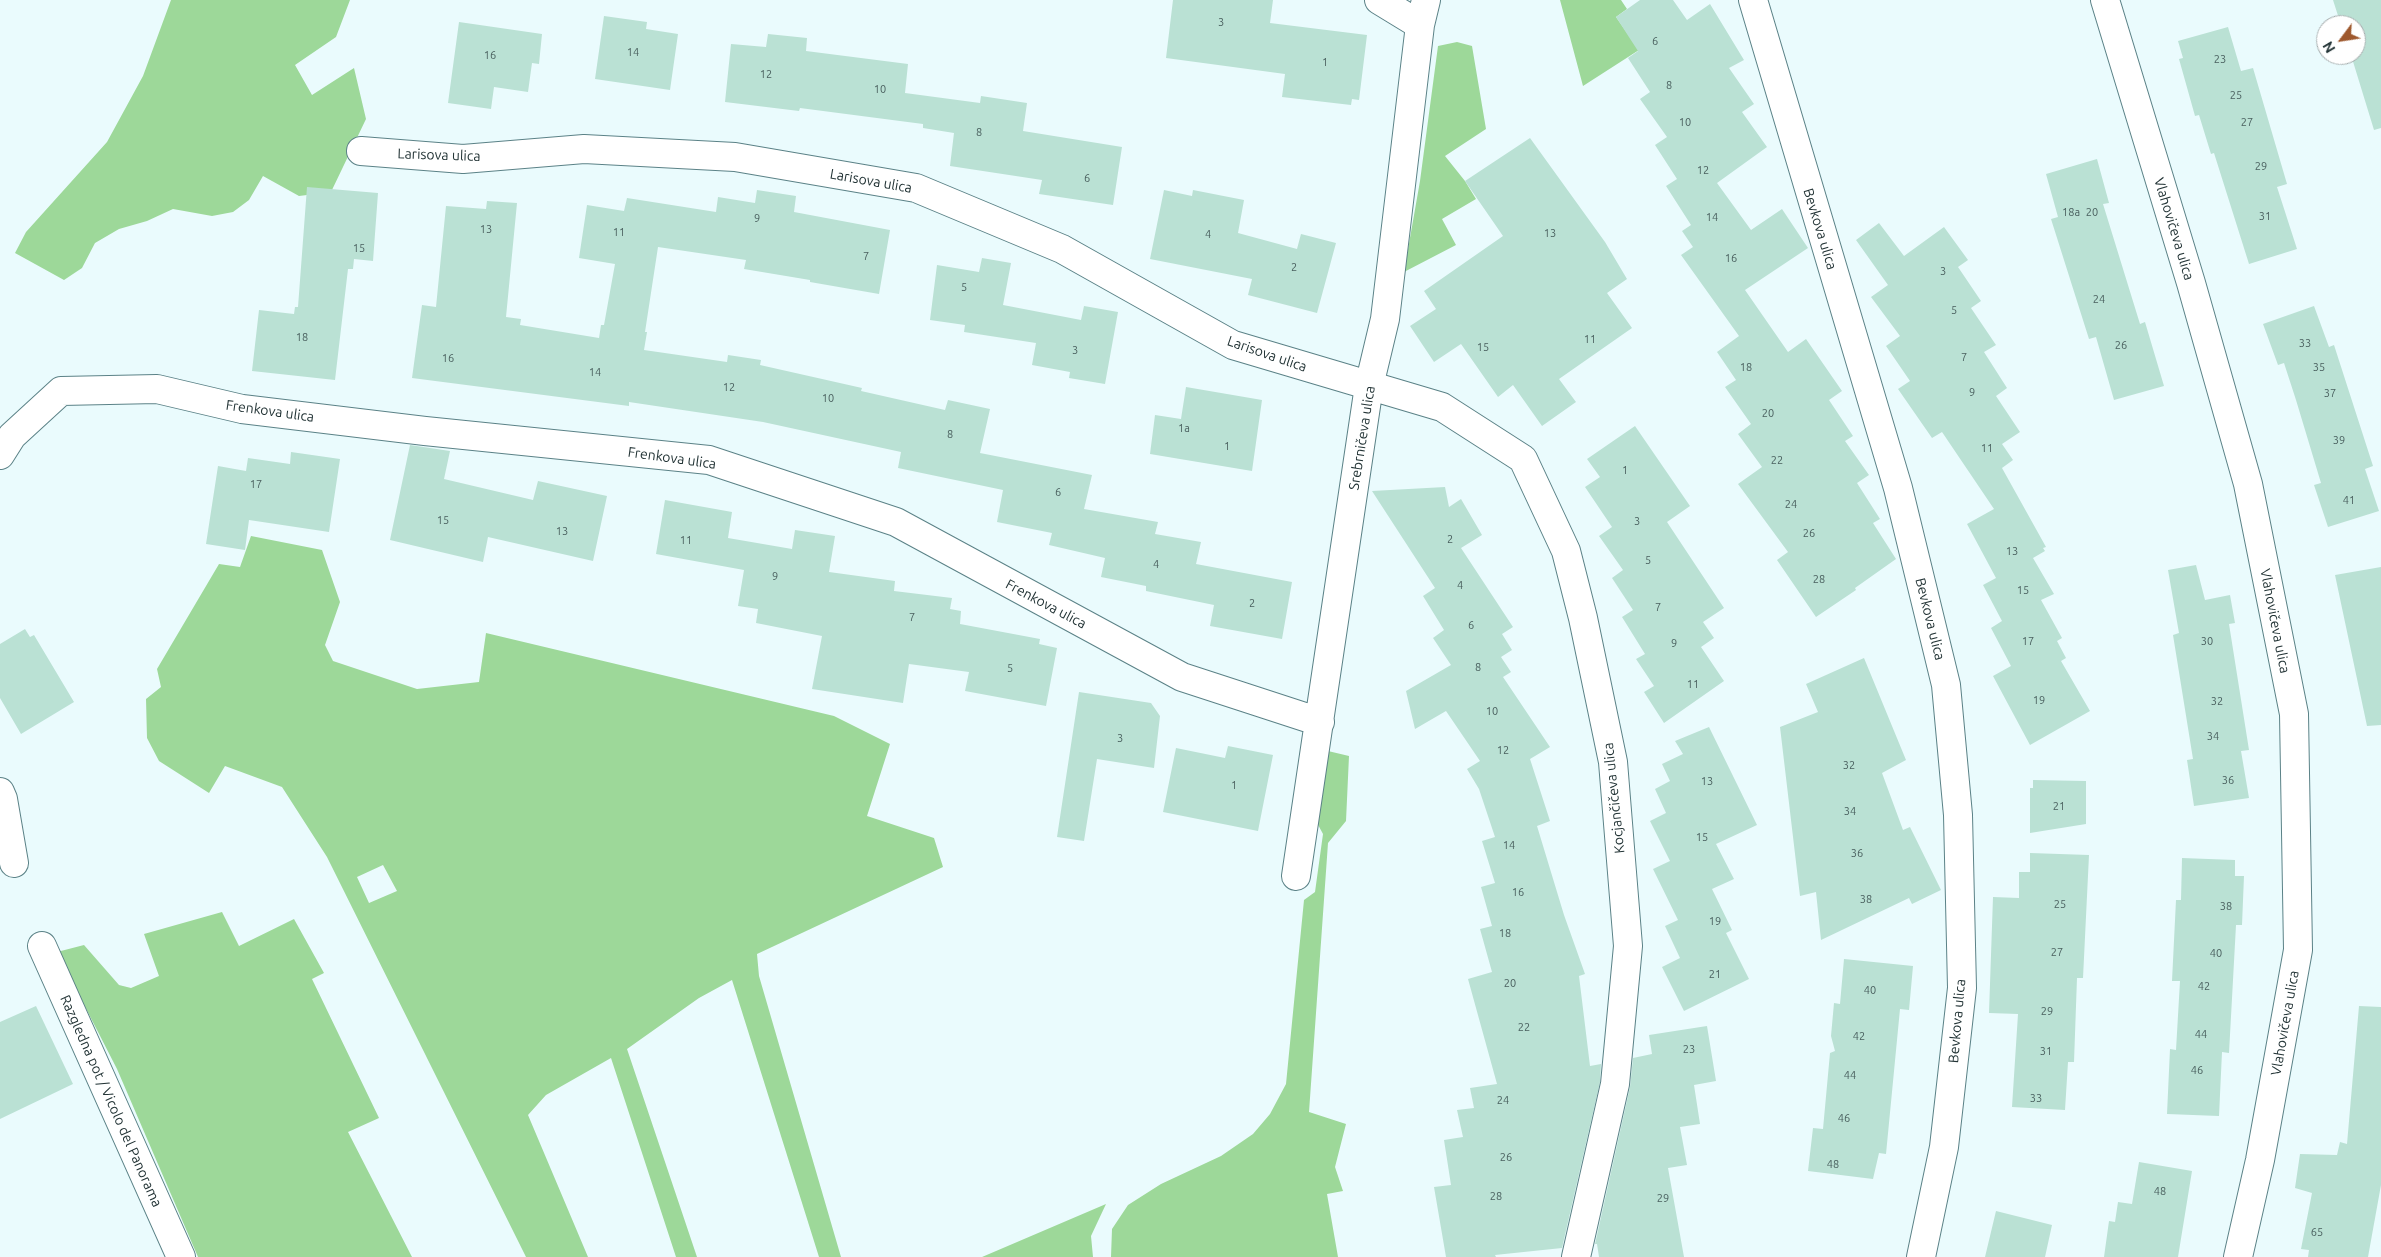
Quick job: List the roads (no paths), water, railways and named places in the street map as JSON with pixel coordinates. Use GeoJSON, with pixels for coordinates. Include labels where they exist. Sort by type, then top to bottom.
{"type":"FeatureCollection","features":[{"type":"Feature","properties":{"kind":"street"},"geometry":{"type":"LineString","coordinates":[[1379,0],[1423,13]]}},
{"type":"Feature","properties":{"kind":"street","name":"Bevkova ulica"},"geometry":{"type":"LineString","coordinates":[[1753,0],[1898,488],[1946,685],[1958,815],[1962,988],[1944,1147],[1922,1257]]}},
{"type":"Feature","properties":{"kind":"street","name":"Vlahovičeva ulica"},"geometry":{"type":"LineString","coordinates":[[2105,0],[2190,282],[2248,484],[2294,714],[2298,950],[2260,1160],[2238,1257]]}},
{"type":"Feature","properties":{"kind":"street","name":"Srebrničeva ulica"},"geometry":{"type":"LineString","coordinates":[[1296,876],[1369,386],[1385,319],[1423,13]]}},
{"type":"Feature","properties":{"kind":"street","name":"Larisova ulica"},"geometry":{"type":"LineString","coordinates":[[361,152],[463,159],[584,149],[735,157],[916,188],[1062,249],[1233,345],[1369,386]]}},
{"type":"Feature","properties":{"kind":"street","name":"Kocjančičeva ulica"},"geometry":{"type":"LineString","coordinates":[[1369,386],[1442,407],[1523,459],[1566,551],[1583,618],[1613,762],[1628,946],[1614,1084],[1576,1257]]}},
{"type":"Feature","properties":{"kind":"street","name":"Frenkova ulica"},"geometry":{"type":"LineString","coordinates":[[0,455],[12,436],[61,391],[156,389],[252,410],[425,431],[709,460],[896,522],[1182,677],[1320,722]]}},
{"type":"Feature","properties":{"kind":"street"},"geometry":{"type":"LineString","coordinates":[[0,792],[3,798],[14,863]]}},
{"type":"Feature","properties":{"kind":"street","name":"Razgledna pot / Vicolo del Panorama"},"geometry":{"type":"LineString","coordinates":[[42,946],[180,1257]]}}]}
